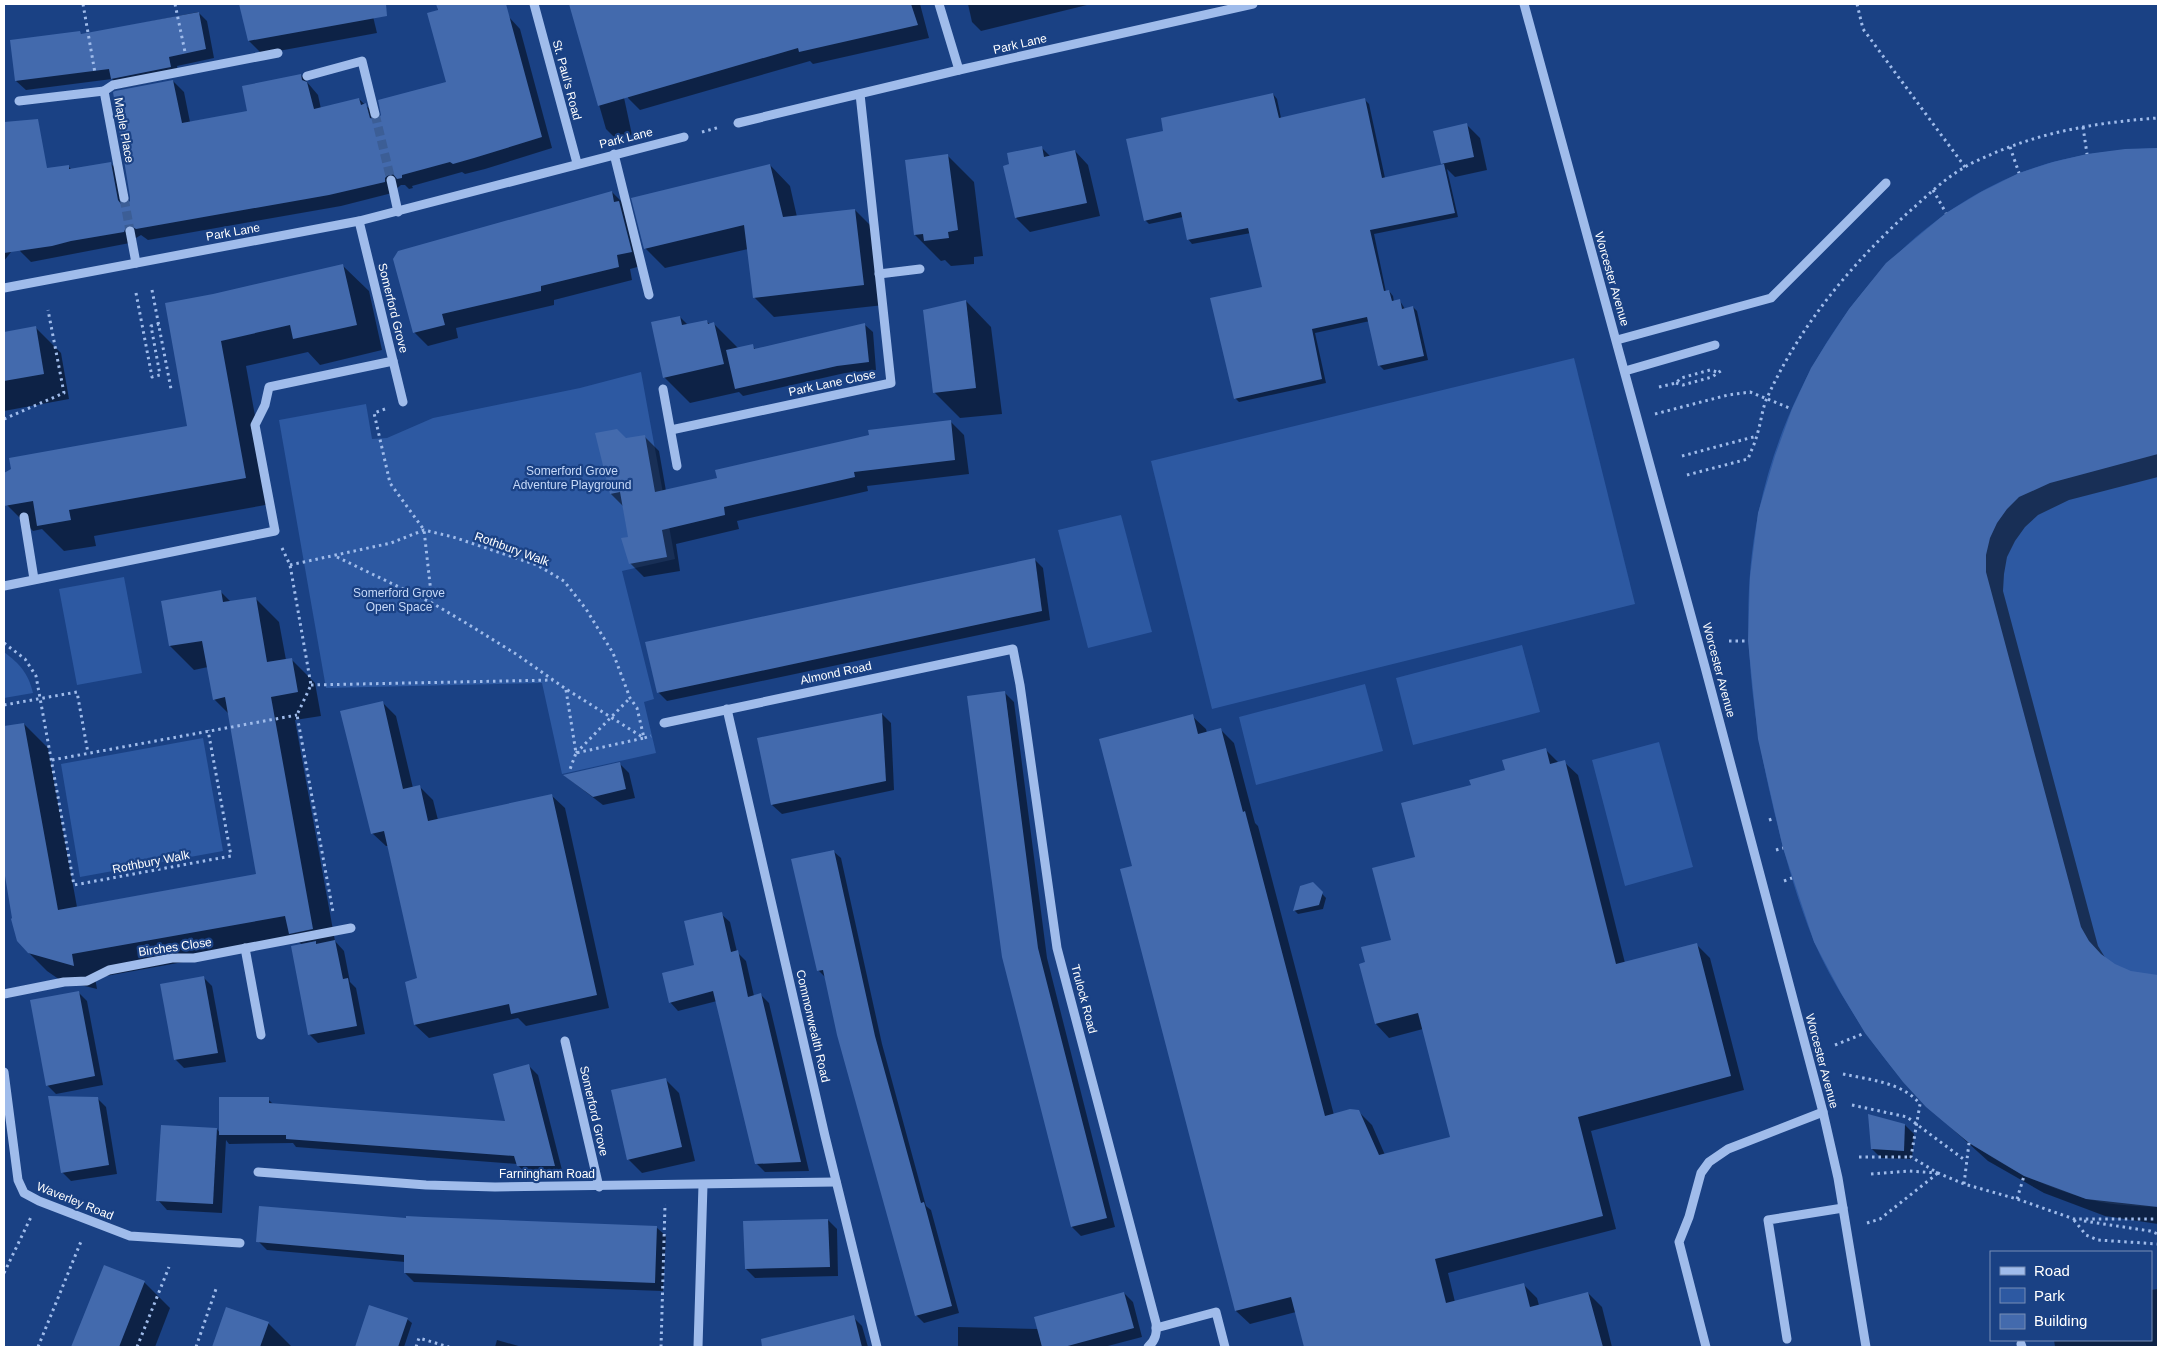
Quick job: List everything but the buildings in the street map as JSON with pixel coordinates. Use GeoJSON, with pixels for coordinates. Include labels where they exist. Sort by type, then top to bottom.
{"type":"FeatureCollection","features":[{"type":"Feature","properties":{"kind":"street","name":"St. Paul's Road"},"geometry":{"type":"LineString","coordinates":[[534,4],[577,163]]}},
{"type":"Feature","properties":{"kind":"street"},"geometry":{"type":"LineString","coordinates":[[939,4],[959,70]]}},
{"type":"Feature","properties":{"kind":"street","name":"Park Lane"},"geometry":{"type":"LineString","coordinates":[[738,123],[959,70],[1253,4]]}},
{"type":"Feature","properties":{"kind":"street","name":"Worcester Avenue"},"geometry":{"type":"LineString","coordinates":[[1524,4],[1617,340],[1823,1112],[1843,1208],[1866,1347]]}},
{"type":"Feature","properties":{"kind":"street"},"geometry":{"type":"LineString","coordinates":[[104,91],[113,85],[278,53]]}},
{"type":"Feature","properties":{"kind":"street"},"geometry":{"type":"LineString","coordinates":[[307,76],[362,61],[375,114]]}},
{"type":"Feature","properties":{"kind":"street","name":"Maple Place"},"geometry":{"type":"LineString","coordinates":[[19,100],[104,91],[124,198]]}},
{"type":"Feature","properties":{"kind":"street","name":"Park Lane Close"},"geometry":{"type":"LineString","coordinates":[[671,430],[891,384],[860,94]]}},
{"type":"Feature","properties":{"kind":"street","name":"Park Lane"},"geometry":{"type":"LineString","coordinates":[[4,288],[359,221],[577,163],[684,137]]}},
{"type":"Feature","properties":{"kind":"street"},"geometry":{"type":"LineString","coordinates":[[614,154],[649,295]]}},
{"type":"Feature","properties":{"kind":"street"},"geometry":{"type":"LineString","coordinates":[[391,180],[398,212]]}},
{"type":"Feature","properties":{"kind":"street"},"geometry":{"type":"LineString","coordinates":[[1617,340],[1771,298],[1886,183]]}},
{"type":"Feature","properties":{"kind":"street","name":"Somerford Grove"},"geometry":{"type":"LineString","coordinates":[[359,221],[403,402]]}},
{"type":"Feature","properties":{"kind":"street"},"geometry":{"type":"LineString","coordinates":[[130,230],[136,263]]}},
{"type":"Feature","properties":{"kind":"street"},"geometry":{"type":"LineString","coordinates":[[879,274],[920,269]]}},
{"type":"Feature","properties":{"kind":"street"},"geometry":{"type":"LineString","coordinates":[[1625,371],[1715,346]]}},
{"type":"Feature","properties":{"kind":"street"},"geometry":{"type":"LineString","coordinates":[[4,586],[275,531],[255,425],[265,405],[269,387],[393,361]]}},
{"type":"Feature","properties":{"kind":"street"},"geometry":{"type":"LineString","coordinates":[[663,389],[677,466]]}},
{"type":"Feature","properties":{"kind":"street"},"geometry":{"type":"LineString","coordinates":[[24,517],[34,580]]}},
{"type":"Feature","properties":{"kind":"street","name":"Almond Road"},"geometry":{"type":"LineString","coordinates":[[664,723],[1013,649]]}},
{"type":"Feature","properties":{"kind":"street","name":"Trulock Road"},"geometry":{"type":"LineString","coordinates":[[1013,649],[1020,685],[1057,948],[1156,1328]]}},
{"type":"Feature","properties":{"kind":"street","name":"Commonwealth Road"},"geometry":{"type":"LineString","coordinates":[[727,709],[836,1182],[877,1347]]}},
{"type":"Feature","properties":{"kind":"street","name":"Birches Close"},"geometry":{"type":"LineString","coordinates":[[4,994],[64,982],[87,981],[109,970],[172,958],[194,958],[351,928]]}},
{"type":"Feature","properties":{"kind":"street"},"geometry":{"type":"LineString","coordinates":[[245,948],[261,1036]]}},
{"type":"Feature","properties":{"kind":"street","name":"Somerford Grove"},"geometry":{"type":"LineString","coordinates":[[565,1041],[599,1187]]}},
{"type":"Feature","properties":{"kind":"street","name":"Waverley Road"},"geometry":{"type":"LineString","coordinates":[[4,1072],[18,1180],[24,1193],[39,1201],[130,1236],[240,1243]]}},
{"type":"Feature","properties":{"kind":"street"},"geometry":{"type":"LineString","coordinates":[[1706,1347],[1679,1242],[1701,1173],[1709,1162],[1728,1149],[1823,1112]]}},
{"type":"Feature","properties":{"kind":"street","name":"Farningham Road"},"geometry":{"type":"LineString","coordinates":[[258,1172],[426,1185],[599,1187],[836,1182]]}},
{"type":"Feature","properties":{"kind":"street"},"geometry":{"type":"LineString","coordinates":[[698,1347],[703,1185]]}},
{"type":"Feature","properties":{"kind":"street"},"geometry":{"type":"LineString","coordinates":[[1787,1339],[1768,1220],[1843,1208]]}},
{"type":"Feature","properties":{"kind":"street"},"geometry":{"type":"LineString","coordinates":[[1148,1347],[1153,1343],[1156,1328],[1216,1312],[1226,1347]]}},
{"type":"Feature","properties":{"kind":"path"},"geometry":{"type":"LineString","coordinates":[[83,4],[96,77]]}},
{"type":"Feature","properties":{"kind":"path"},"geometry":{"type":"LineString","coordinates":[[175,4],[186,59]]}},
{"type":"Feature","properties":{"kind":"path"},"geometry":{"type":"LineString","coordinates":[[1857,4],[1863,29],[1965,167]]}},
{"type":"Feature","properties":{"kind":"path"},"geometry":{"type":"LineString","coordinates":[[1687,475],[1748,460],[1757,436],[1766,400],[1792,350],[1815,313],[1854,266],[1891,228],[1933,190],[1965,167],[2010,147],[2047,134],[2082,127],[2158,118]]}},
{"type":"Feature","properties":{"kind":"path"},"geometry":{"type":"LineString","coordinates":[[684,137],[738,123]]}},
{"type":"Feature","properties":{"kind":"path"},"geometry":{"type":"LineString","coordinates":[[2082,127],[2087,154]]}},
{"type":"Feature","properties":{"kind":"path"},"geometry":{"type":"LineString","coordinates":[[2010,147],[2019,173]]}},
{"type":"Feature","properties":{"kind":"path"},"geometry":{"type":"LineString","coordinates":[[1933,190],[1946,213]]}},
{"type":"Feature","properties":{"kind":"path"},"geometry":{"type":"LineString","coordinates":[[152,290],[171,389]]}},
{"type":"Feature","properties":{"kind":"path"},"geometry":{"type":"LineString","coordinates":[[136,293],[152,376],[160,375],[151,326],[159,324]]}},
{"type":"Feature","properties":{"kind":"path"},"geometry":{"type":"LineString","coordinates":[[4,419],[64,393],[48,310]]}},
{"type":"Feature","properties":{"kind":"path"},"geometry":{"type":"LineString","coordinates":[[1676,383],[1681,378],[1694,374],[1710,370],[1717,372]]}},
{"type":"Feature","properties":{"kind":"path"},"geometry":{"type":"LineString","coordinates":[[1659,387],[1676,383],[1683,385],[1712,377],[1722,370]]}},
{"type":"Feature","properties":{"kind":"path"},"geometry":{"type":"LineString","coordinates":[[1638,419],[1728,394],[1750,392],[1792,409]]}},
{"type":"Feature","properties":{"kind":"path"},"geometry":{"type":"LineString","coordinates":[[403,402],[374,413],[390,483],[424,530],[432,603]]}},
{"type":"Feature","properties":{"kind":"path"},"geometry":{"type":"LineString","coordinates":[[1682,456],[1757,436]]}},
{"type":"Feature","properties":{"kind":"path"},"geometry":{"type":"LineString","coordinates":[[290,565],[392,543],[424,530]]}},
{"type":"Feature","properties":{"kind":"path","name":"Rothbury Walk"},"geometry":{"type":"LineString","coordinates":[[424,530],[453,537],[537,565],[564,581],[586,609],[613,654],[630,698],[637,708],[644,738]]}},
{"type":"Feature","properties":{"kind":"path"},"geometry":{"type":"LineString","coordinates":[[275,531],[290,565],[311,685],[297,715],[336,930]]}},
{"type":"Feature","properties":{"kind":"path"},"geometry":{"type":"LineString","coordinates":[[337,556],[432,603],[516,654],[566,689],[644,738]]}},
{"type":"Feature","properties":{"kind":"path"},"geometry":{"type":"LineString","coordinates":[[1729,641],[1748,641]]}},
{"type":"Feature","properties":{"kind":"path","name":"Rothbury Walk"},"geometry":{"type":"LineString","coordinates":[[4,643],[31,667],[36,676],[74,885],[231,856],[208,730]]}},
{"type":"Feature","properties":{"kind":"path"},"geometry":{"type":"LineString","coordinates":[[311,685],[554,680]]}},
{"type":"Feature","properties":{"kind":"path"},"geometry":{"type":"LineString","coordinates":[[566,689],[576,753]]}},
{"type":"Feature","properties":{"kind":"path"},"geometry":{"type":"LineString","coordinates":[[4,705],[77,692],[88,753]]}},
{"type":"Feature","properties":{"kind":"path"},"geometry":{"type":"LineString","coordinates":[[569,772],[576,753],[630,698]]}},
{"type":"Feature","properties":{"kind":"path"},"geometry":{"type":"LineString","coordinates":[[52,760],[297,715]]}},
{"type":"Feature","properties":{"kind":"path"},"geometry":{"type":"LineString","coordinates":[[576,753],[650,737],[664,723]]}},
{"type":"Feature","properties":{"kind":"path"},"geometry":{"type":"LineString","coordinates":[[1769,820],[1775,818]]}},
{"type":"Feature","properties":{"kind":"path"},"geometry":{"type":"LineString","coordinates":[[1776,850],[1783,848]]}},
{"type":"Feature","properties":{"kind":"path"},"geometry":{"type":"LineString","coordinates":[[1784,881],[1792,878]]}},
{"type":"Feature","properties":{"kind":"path"},"geometry":{"type":"LineString","coordinates":[[1835,1046],[1865,1033]]}},
{"type":"Feature","properties":{"kind":"path"},"geometry":{"type":"LineString","coordinates":[[1843,1074],[1901,1088],[1912,1095],[1920,1104],[1910,1157]]}},
{"type":"Feature","properties":{"kind":"path"},"geometry":{"type":"LineString","coordinates":[[1852,1105],[1907,1117],[1966,1161]]}},
{"type":"Feature","properties":{"kind":"path"},"geometry":{"type":"LineString","coordinates":[[1964,1184],[1968,1143]]}},
{"type":"Feature","properties":{"kind":"path"},"geometry":{"type":"LineString","coordinates":[[1859,1157],[1910,1157],[1938,1173],[1964,1184],[2017,1199],[2074,1219],[2150,1231],[2158,1234]]}},
{"type":"Feature","properties":{"kind":"path"},"geometry":{"type":"LineString","coordinates":[[1871,1174],[1909,1171],[1938,1173]]}},
{"type":"Feature","properties":{"kind":"path"},"geometry":{"type":"LineString","coordinates":[[1867,1223],[1880,1219],[1938,1173]]}},
{"type":"Feature","properties":{"kind":"path"},"geometry":{"type":"LineString","coordinates":[[2017,1199],[2024,1176]]}},
{"type":"Feature","properties":{"kind":"path"},"geometry":{"type":"LineString","coordinates":[[660,1347],[665,1205],[703,1205]]}},
{"type":"Feature","properties":{"kind":"path"},"geometry":{"type":"LineString","coordinates":[[4,1273],[32,1214]]}},
{"type":"Feature","properties":{"kind":"path"},"geometry":{"type":"LineString","coordinates":[[2074,1219],[2158,1219]]}},
{"type":"Feature","properties":{"kind":"path"},"geometry":{"type":"LineString","coordinates":[[2074,1219],[2086,1235],[2098,1240],[2158,1244]]}},
{"type":"Feature","properties":{"kind":"path"},"geometry":{"type":"LineString","coordinates":[[38,1347],[85,1233]]}},
{"type":"Feature","properties":{"kind":"path"},"geometry":{"type":"LineString","coordinates":[[137,1347],[169,1267]]}},
{"type":"Feature","properties":{"kind":"path"},"geometry":{"type":"LineString","coordinates":[[196,1347],[217,1286]]}},
{"type":"Feature","properties":{"kind":"path"},"geometry":{"type":"LineString","coordinates":[[416,1347],[419,1338],[449,1347]]}},
{"type":"Feature","properties":{"kind":"green space"},"geometry":{"type":"Polygon","coordinates":[[[2158,148],[2158,1207],[2121,1205],[2084,1198],[2046,1185],[2011,1168],[1978,1148],[1948,1125],[1920,1099],[1894,1070],[1870,1038],[1843,997],[1820,956],[1806,921],[1788,865],[1769,789],[1756,721],[1749,652],[1748,618],[1752,549],[1758,515],[1772,462],[1792,409],[1817,359],[1848,311],[1884,268],[1924,230],[1970,198],[2020,173],[2088,154],[2158,148]]]}},
{"type":"Feature","properties":{"kind":"green space"},"geometry":{"type":"Polygon","coordinates":[[[1574,358],[1635,604],[1212,709],[1151,461],[1574,358]]]}},
{"type":"Feature","properties":{"kind":"green space","name":"Somerford Grove Open Space"},"geometry":{"type":"Polygon","coordinates":[[[641,372],[675,559],[622,571],[654,699],[644,702],[656,753],[562,774],[542,683],[326,688],[279,420],[366,404],[372,439],[387,438],[433,418],[580,388],[641,372]]]}},
{"type":"Feature","properties":{"kind":"green space"},"geometry":{"type":"Polygon","coordinates":[[[1121,515],[1152,632],[1088,648],[1058,530],[1121,515]]]}},
{"type":"Feature","properties":{"kind":"green space"},"geometry":{"type":"Polygon","coordinates":[[[124,577],[142,673],[77,685],[59,589],[124,577]]]}},
{"type":"Feature","properties":{"kind":"green space"},"geometry":{"type":"Polygon","coordinates":[[[1522,645],[1540,712],[1413,745],[1396,678],[1522,645]]]}},
{"type":"Feature","properties":{"kind":"green space"},"geometry":{"type":"Polygon","coordinates":[[[4,652],[23,670],[29,680],[33,693],[4,698],[4,652]]]}},
{"type":"Feature","properties":{"kind":"green space"},"geometry":{"type":"Polygon","coordinates":[[[1365,684],[1383,751],[1256,785],[1239,717],[1365,684]]]}},
{"type":"Feature","properties":{"kind":"green space"},"geometry":{"type":"Polygon","coordinates":[[[203,738],[223,851],[80,877],[61,764],[203,738]]]}},
{"type":"Feature","properties":{"kind":"green space"},"geometry":{"type":"Polygon","coordinates":[[[1659,742],[1693,867],[1625,886],[1592,760],[1659,742]]]}},
{"type":"Feature","properties":{"kind":"tunnel"},"geometry":{"type":"LineString","coordinates":[[375,114],[391,180]]}},
{"type":"Feature","properties":{"kind":"tunnel"},"geometry":{"type":"LineString","coordinates":[[124,198],[130,231]]}},
{"type":"Feature","properties":{"kind":"park label","name":"Somerford Grove Adventure Playground"},"geometry":{"type":"Point","coordinates":[572,478]}}]}
